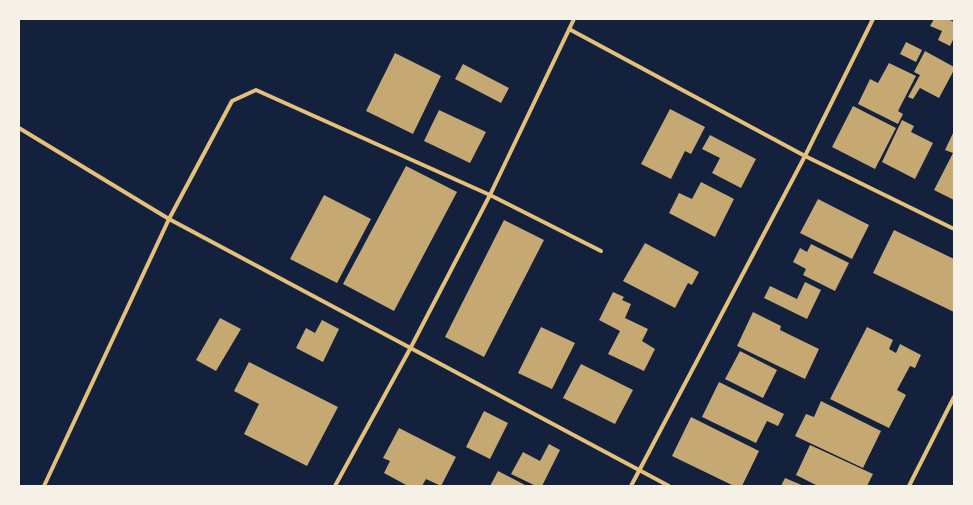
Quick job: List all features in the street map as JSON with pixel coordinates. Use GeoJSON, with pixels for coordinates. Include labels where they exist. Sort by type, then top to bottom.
{"type":"FeatureCollection","features":[{"type":"Feature","properties":{"kind":"street"},"geometry":{"type":"LineString","coordinates":[[335,486],[410,349],[490,195],[574,19]]}},
{"type":"Feature","properties":{"kind":"street"},"geometry":{"type":"LineString","coordinates":[[631,486],[805,156],[873,19]]}},
{"type":"Feature","properties":{"kind":"street"},"geometry":{"type":"LineString","coordinates":[[569,29],[805,156],[954,229]]}},
{"type":"Feature","properties":{"kind":"street"},"geometry":{"type":"LineString","coordinates":[[44,486],[169,219],[232,101],[256,90],[490,195],[601,251]]}},
{"type":"Feature","properties":{"kind":"street"},"geometry":{"type":"LineString","coordinates":[[19,128],[169,219],[668,486]]}},
{"type":"Feature","properties":{"kind":"street"},"geometry":{"type":"LineString","coordinates":[[909,486],[954,397]]}},
{"type":"Feature","properties":{"kind":"building"},"geometry":{"type":"Polygon","coordinates":[[[934,19],[948,19],[954,22],[954,38],[950,46],[938,40],[942,31],[930,26],[934,19]]]}},
{"type":"Feature","properties":{"kind":"building"},"geometry":{"type":"Polygon","coordinates":[[[906,42],[922,50],[916,62],[900,54],[906,42]]]}},
{"type":"Feature","properties":{"kind":"building"},"geometry":{"type":"Polygon","coordinates":[[[925,51],[954,67],[954,70],[939,98],[920,88],[913,99],[908,97],[920,75],[914,72],[925,51]]]}},
{"type":"Feature","properties":{"kind":"building"},"geometry":{"type":"Polygon","coordinates":[[[395,53],[441,76],[413,134],[366,111],[395,53]]]}},
{"type":"Feature","properties":{"kind":"building"},"geometry":{"type":"Polygon","coordinates":[[[889,63],[916,76],[898,111],[903,114],[898,124],[858,104],[870,79],[878,83],[889,63]]]}},
{"type":"Feature","properties":{"kind":"building"},"geometry":{"type":"Polygon","coordinates":[[[463,64],[509,88],[501,103],[455,79],[463,64]]]}},
{"type":"Feature","properties":{"kind":"building"},"geometry":{"type":"Polygon","coordinates":[[[853,106],[896,128],[875,169],[832,147],[853,106]]]}},
{"type":"Feature","properties":{"kind":"building"},"geometry":{"type":"Polygon","coordinates":[[[670,109],[705,127],[691,154],[685,151],[671,179],[641,164],[670,109]]]}},
{"type":"Feature","properties":{"kind":"building"},"geometry":{"type":"Polygon","coordinates":[[[439,110],[486,132],[470,163],[424,141],[439,110]]]}},
{"type":"Feature","properties":{"kind":"building"},"geometry":{"type":"Polygon","coordinates":[[[902,120],[914,126],[911,132],[933,143],[915,179],[882,162],[902,120]]]}},
{"type":"Feature","properties":{"kind":"building"},"geometry":{"type":"Polygon","coordinates":[[[954,131],[954,200],[934,190],[953,153],[945,150],[954,131]]]}},
{"type":"Feature","properties":{"kind":"building"},"geometry":{"type":"Polygon","coordinates":[[[710,135],[756,159],[741,188],[712,173],[720,158],[702,149],[710,135]]]}},
{"type":"Feature","properties":{"kind":"building"},"geometry":{"type":"Polygon","coordinates":[[[406,166],[457,192],[394,311],[343,284],[406,166]]]}},
{"type":"Feature","properties":{"kind":"building"},"geometry":{"type":"Polygon","coordinates":[[[701,182],[734,199],[715,237],[669,213],[679,193],[692,199],[701,182]]]}},
{"type":"Feature","properties":{"kind":"building"},"geometry":{"type":"Polygon","coordinates":[[[324,195],[371,219],[337,283],[290,259],[324,195]]]}},
{"type":"Feature","properties":{"kind":"building"},"geometry":{"type":"Polygon","coordinates":[[[818,199],[869,225],[852,259],[800,233],[818,199]]]}},
{"type":"Feature","properties":{"kind":"building"},"geometry":{"type":"Polygon","coordinates":[[[504,220],[544,240],[484,357],[445,337],[504,220]]]}},
{"type":"Feature","properties":{"kind":"building"},"geometry":{"type":"Polygon","coordinates":[[[894,230],[954,259],[954,312],[873,273],[894,230]]]}},
{"type":"Feature","properties":{"kind":"building"},"geometry":{"type":"Polygon","coordinates":[[[645,243],[699,272],[692,285],[688,283],[675,308],[623,281],[645,243]]]}},
{"type":"Feature","properties":{"kind":"building"},"geometry":{"type":"Polygon","coordinates":[[[811,244],[849,263],[835,291],[803,275],[806,269],[793,262],[800,248],[807,252],[811,244]]]}},
{"type":"Feature","properties":{"kind":"building"},"geometry":{"type":"Polygon","coordinates":[[[805,282],[821,290],[807,319],[764,298],[770,286],[797,299],[805,282]]]}},
{"type":"Feature","properties":{"kind":"building"},"geometry":{"type":"Polygon","coordinates":[[[613,292],[624,297],[622,300],[631,304],[625,318],[648,329],[642,341],[655,349],[644,371],[608,354],[620,331],[599,320],[613,292]]]}},
{"type":"Feature","properties":{"kind":"building"},"geometry":{"type":"Polygon","coordinates":[[[753,312],[781,326],[780,330],[819,349],[805,379],[737,346],[753,312]]]}},
{"type":"Feature","properties":{"kind":"building"},"geometry":{"type":"Polygon","coordinates":[[[220,318],[241,329],[216,371],[196,360],[220,318]]]}},
{"type":"Feature","properties":{"kind":"building"},"geometry":{"type":"Polygon","coordinates":[[[322,320],[339,329],[323,362],[296,348],[306,328],[315,333],[322,320]]]}},
{"type":"Feature","properties":{"kind":"building"},"geometry":{"type":"Polygon","coordinates":[[[541,327],[575,343],[552,389],[518,373],[541,327]]]}},
{"type":"Feature","properties":{"kind":"building"},"geometry":{"type":"Polygon","coordinates":[[[867,327],[893,340],[889,349],[896,353],[900,344],[921,355],[915,368],[910,366],[897,390],[906,395],[889,428],[830,399],[867,327]]]}},
{"type":"Feature","properties":{"kind":"building"},"geometry":{"type":"Polygon","coordinates":[[[740,351],[777,370],[763,398],[725,379],[740,351]]]}},
{"type":"Feature","properties":{"kind":"building"},"geometry":{"type":"Polygon","coordinates":[[[249,362],[338,407],[307,466],[244,434],[259,404],[234,391],[249,362]]]}},
{"type":"Feature","properties":{"kind":"building"},"geometry":{"type":"Polygon","coordinates":[[[581,364],[633,390],[615,424],[563,398],[581,364]]]}},
{"type":"Feature","properties":{"kind":"building"},"geometry":{"type":"Polygon","coordinates":[[[719,382],[784,414],[778,426],[767,421],[756,443],[702,417],[719,382]]]}},
{"type":"Feature","properties":{"kind":"building"},"geometry":{"type":"Polygon","coordinates":[[[821,401],[881,431],[863,468],[795,436],[806,414],[814,417],[821,401]]]}},
{"type":"Feature","properties":{"kind":"building"},"geometry":{"type":"Polygon","coordinates":[[[484,411],[508,423],[490,459],[466,447],[484,411]]]}},
{"type":"Feature","properties":{"kind":"building"},"geometry":{"type":"Polygon","coordinates":[[[691,417],[759,451],[742,486],[734,486],[672,456],[691,417]]]}},
{"type":"Feature","properties":{"kind":"building"},"geometry":{"type":"Polygon","coordinates":[[[399,428],[456,457],[441,486],[426,479],[422,486],[408,486],[384,473],[390,461],[383,458],[399,428]]]}},
{"type":"Feature","properties":{"kind":"building"},"geometry":{"type":"Polygon","coordinates":[[[549,444],[560,450],[542,486],[536,486],[511,474],[523,452],[540,461],[549,444]]]}},
{"type":"Feature","properties":{"kind":"building"},"geometry":{"type":"Polygon","coordinates":[[[810,445],[873,474],[867,486],[818,486],[796,475],[810,445]]]}},
{"type":"Feature","properties":{"kind":"building"},"geometry":{"type":"Polygon","coordinates":[[[498,471],[527,486],[490,486],[498,471]]]}},
{"type":"Feature","properties":{"kind":"building"},"geometry":{"type":"Polygon","coordinates":[[[785,478],[804,486],[781,486],[785,478]]]}}]}
